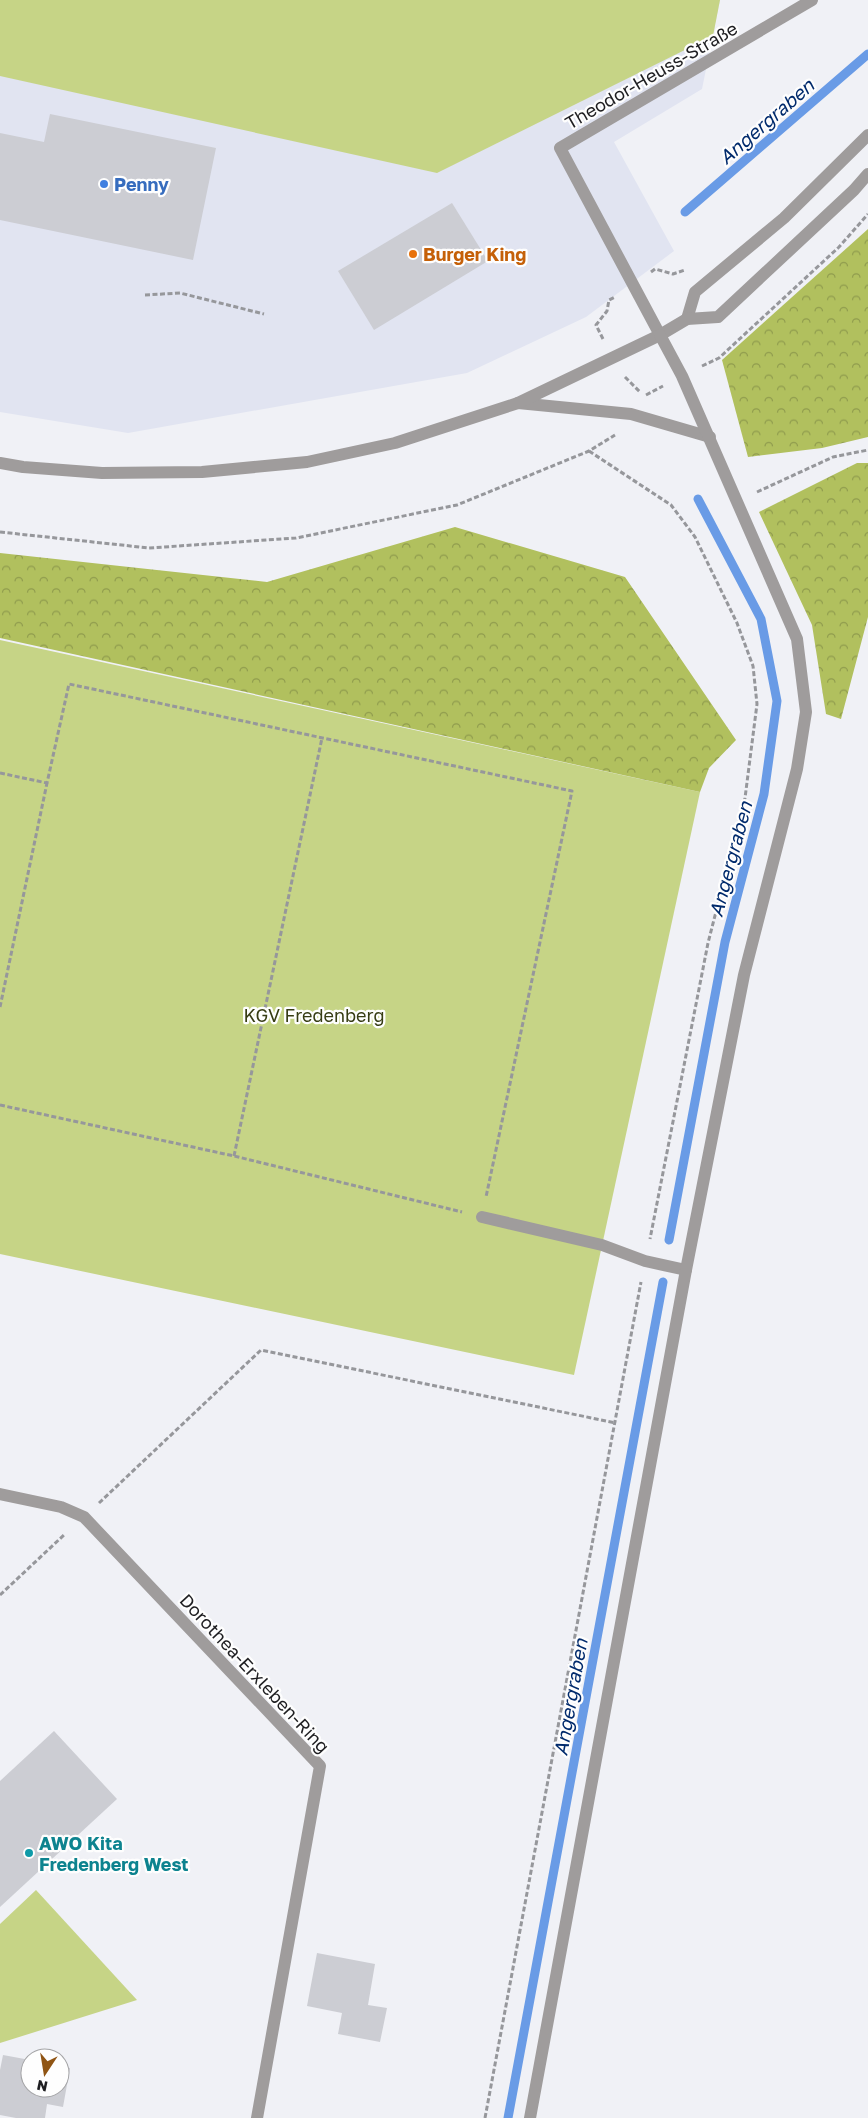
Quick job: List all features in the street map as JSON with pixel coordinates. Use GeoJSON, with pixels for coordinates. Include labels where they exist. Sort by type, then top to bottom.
{"type":"FeatureCollection","features":[{"type":"Feature","properties":{"kind":"street","name":"Theodor-Heuss-Straße"},"geometry":{"type":"LineString","coordinates":[[660,335],[560,148],[812,0]]}},
{"type":"Feature","properties":{"kind":"street"},"geometry":{"type":"LineString","coordinates":[[687,319],[695,292],[784,218],[868,135]]}},
{"type":"Feature","properties":{"kind":"street"},"geometry":{"type":"LineString","coordinates":[[0,463],[23,467],[102,473],[202,472],[307,462],[395,442],[518,403],[660,335],[687,319],[718,317],[854,190],[868,174]]}},
{"type":"Feature","properties":{"kind":"street"},"geometry":{"type":"LineString","coordinates":[[530,2118],[686,1270],[744,975],[797,769],[806,712],[797,638],[710,437],[682,376],[660,335]]}},
{"type":"Feature","properties":{"kind":"street"},"geometry":{"type":"LineString","coordinates":[[518,403],[632,414],[710,437]]}},
{"type":"Feature","properties":{"kind":"street"},"geometry":{"type":"LineString","coordinates":[[482,1217],[602,1245],[645,1261],[686,1270]]}},
{"type":"Feature","properties":{"kind":"street","name":"Dorothea-Erxleben-Ring"},"geometry":{"type":"LineString","coordinates":[[0,1494],[61,1507],[84,1517],[320,1766],[257,2118]]}},
{"type":"Feature","properties":{"kind":"path"},"geometry":{"type":"LineString","coordinates":[[746,332],[840,248],[868,214]]}},
{"type":"Feature","properties":{"kind":"path"},"geometry":{"type":"LineString","coordinates":[[145,296],[180,293],[264,314]]}},
{"type":"Feature","properties":{"kind":"path"},"geometry":{"type":"LineString","coordinates":[[738,501],[833,457],[868,450]]}},
{"type":"Feature","properties":{"kind":"path"},"geometry":{"type":"LineString","coordinates":[[0,532],[149,548],[296,538],[457,505],[589,451]]}},
{"type":"Feature","properties":{"kind":"path"},"geometry":{"type":"LineString","coordinates":[[0,1007],[69,684],[572,791],[482,1217],[234,1156],[0,1105]]}},
{"type":"Feature","properties":{"kind":"path"},"geometry":{"type":"LineString","coordinates":[[234,1156],[322,738]]}},
{"type":"Feature","properties":{"kind":"path"},"geometry":{"type":"LineString","coordinates":[[0,773],[47,783]]}},
{"type":"Feature","properties":{"kind":"path"},"geometry":{"type":"LineString","coordinates":[[0,1595],[260,1350],[616,1423]]}},
{"type":"Feature","properties":{"kind":"shaded area"},"geometry":{"type":"Polygon","coordinates":[[[0,0],[720,0],[702,89],[614,142],[674,251],[586,317],[467,373],[128,433],[0,412],[0,0]]]}},
{"type":"Feature","properties":{"kind":"green space"},"geometry":{"type":"Polygon","coordinates":[[[0,0],[720,0],[713,36],[437,173],[0,76],[0,0]]]}},
{"type":"Feature","properties":{"kind":"green space"},"geometry":{"type":"Polygon","coordinates":[[[868,229],[868,437],[822,448],[748,457],[722,360],[868,229]]]}},
{"type":"Feature","properties":{"kind":"green space"},"geometry":{"type":"Polygon","coordinates":[[[857,463],[868,463],[868,617],[841,719],[826,714],[812,625],[759,512],[857,463]]]}},
{"type":"Feature","properties":{"kind":"green space"},"geometry":{"type":"Polygon","coordinates":[[[455,527],[625,577],[736,740],[709,768],[700,792],[0,638],[0,553],[267,582],[455,527]]]}},
{"type":"Feature","properties":{"kind":"green space","name":"KGV Fredenberg"},"geometry":{"type":"Polygon","coordinates":[[[0,640],[700,792],[574,1375],[0,1254],[0,640]]]}},
{"type":"Feature","properties":{"kind":"green space"},"geometry":{"type":"Polygon","coordinates":[[[36,1890],[137,2000],[0,2043],[0,1924],[36,1890]]]}},
{"type":"Feature","properties":{"kind":"building","name":"Penny"},"geometry":{"type":"Polygon","coordinates":[[[50,114],[216,148],[193,260],[0,220],[0,133],[44,142],[50,114]]]}},
{"type":"Feature","properties":{"kind":"building"},"geometry":{"type":"Polygon","coordinates":[[[452,203],[488,261],[374,330],[338,271],[452,203]]]}},
{"type":"Feature","properties":{"kind":"building","name":"AWO Kita Fredenberg West"},"geometry":{"type":"Polygon","coordinates":[[[54,1731],[117,1799],[0,1907],[0,1781],[54,1731]]]}},
{"type":"Feature","properties":{"kind":"building"},"geometry":{"type":"Polygon","coordinates":[[[317,1953],[375,1964],[368,2005],[387,2008],[380,2042],[338,2034],[342,2013],[307,2006],[317,1953]]]}},
{"type":"Feature","properties":{"kind":"building"},"geometry":{"type":"Polygon","coordinates":[[[3,2055],[20,2058],[20,2098],[65,2098],[63,2107],[47,2104],[45,2118],[16,2118],[0,2115],[0,2070],[3,2055]]]}},
{"type":"Feature","properties":{"kind":"waterway","name":"Angergraben"},"geometry":{"type":"LineString","coordinates":[[685,212],[868,54]]}},
{"type":"Feature","properties":{"kind":"waterway","name":"Angergraben"},"geometry":{"type":"LineString","coordinates":[[669,1240],[725,942],[764,794],[777,701],[761,619],[698,499]]}},
{"type":"Feature","properties":{"kind":"waterway","name":"Angergraben"},"geometry":{"type":"LineString","coordinates":[[508,2118],[663,1282]]}},
{"type":"Feature","properties":{"kind":"place","name":"Penny"},"geometry":{"type":"Point","coordinates":[104,184]}},
{"type":"Feature","properties":{"kind":"place","name":"Burger King"},"geometry":{"type":"Point","coordinates":[413,254]}},
{"type":"Feature","properties":{"kind":"place","name":"AWO Kita Fredenberg West"},"geometry":{"type":"Point","coordinates":[29,1853]}}]}
